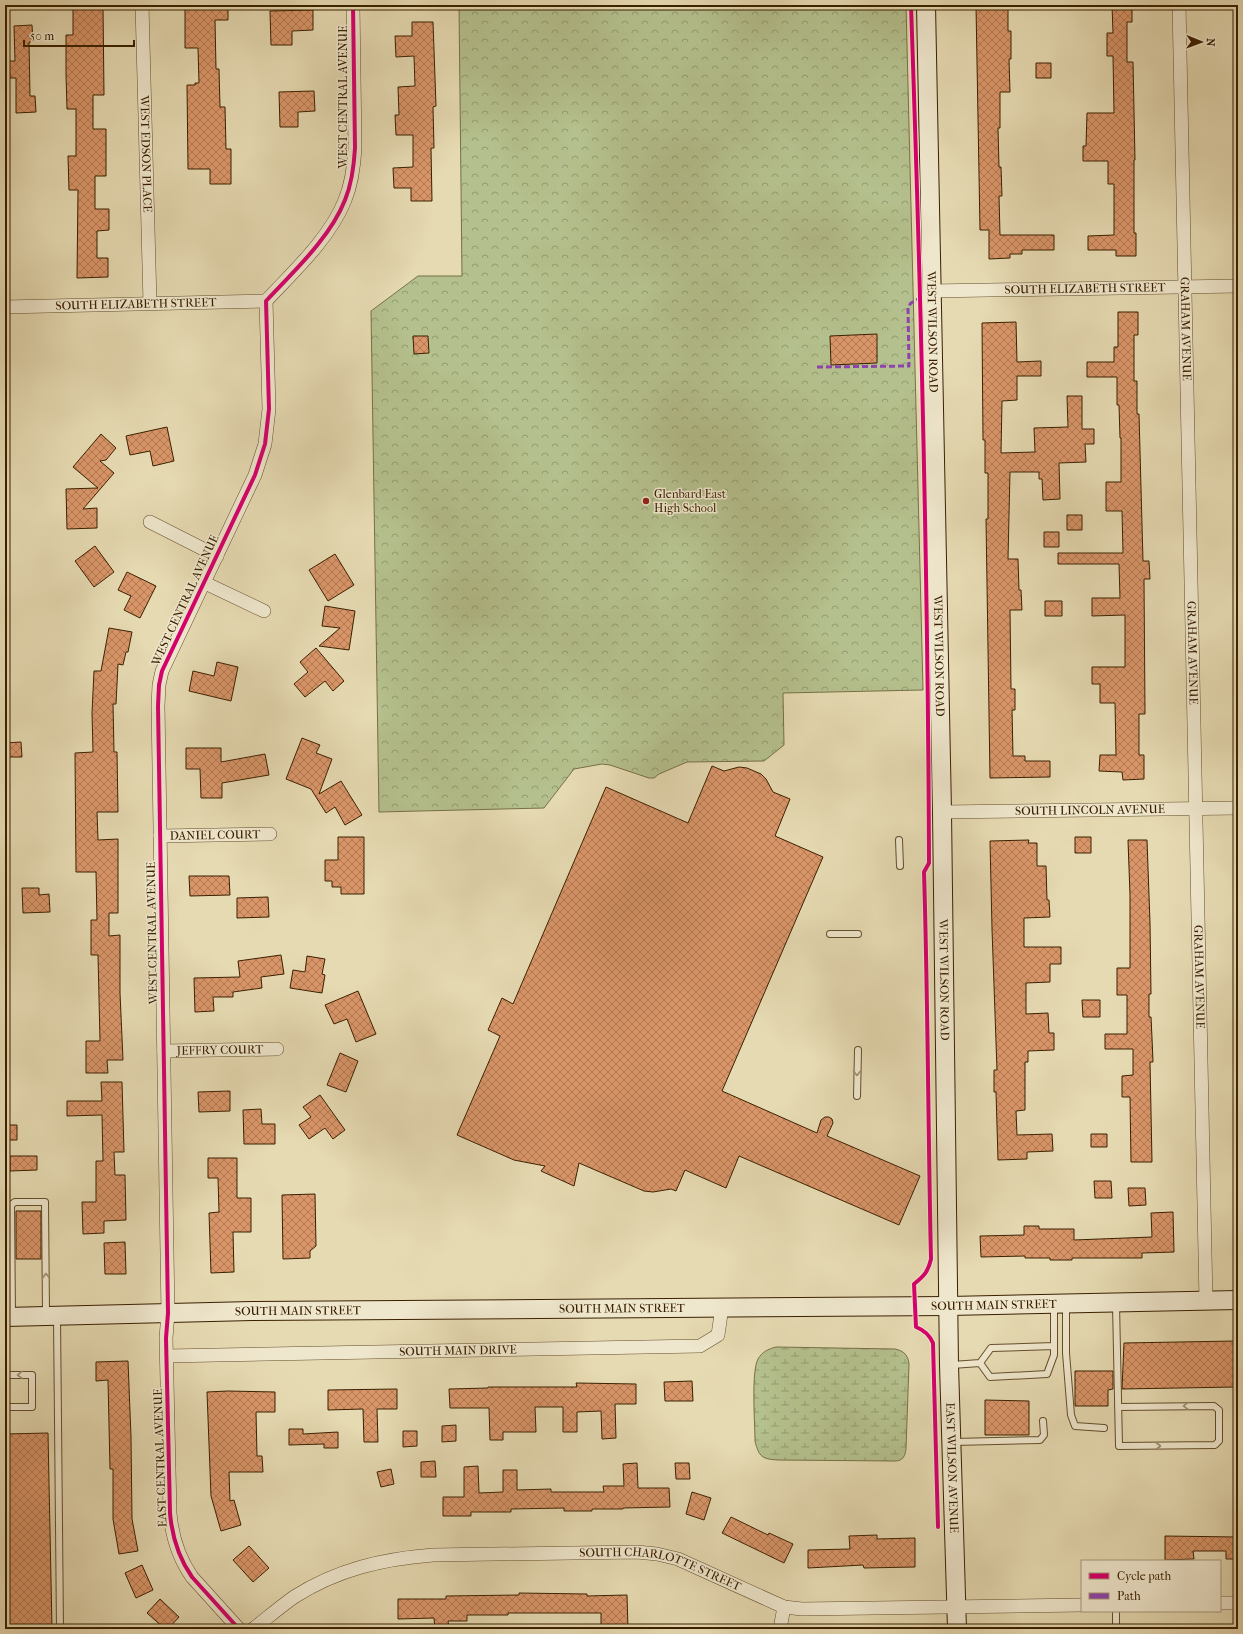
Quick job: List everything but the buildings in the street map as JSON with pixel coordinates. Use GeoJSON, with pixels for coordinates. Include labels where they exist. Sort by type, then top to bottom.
{"type":"FeatureCollection","features":[{"type":"Feature","properties":{"kind":"street","name":"WEST EDSON PLACE"},"geometry":{"type":"LineString","coordinates":[[142,5],[150,303]]}},
{"type":"Feature","properties":{"kind":"street","name":"WEST CENTRAL AVENUE"},"geometry":{"type":"LineString","coordinates":[[168,1313],[158,706],[159,686],[162,671],[170,651],[205,582],[255,475],[265,444],[269,409],[266,301],[326,234],[336,219],[349,188],[355,148],[353,5]]}},
{"type":"Feature","properties":{"kind":"street","name":"WEST WILSON ROAD"},"geometry":{"type":"LineString","coordinates":[[926,5],[942,812],[945,1113],[949,1306]]}},
{"type":"Feature","properties":{"kind":"street","name":"GRAHAM AVENUE"},"geometry":{"type":"LineString","coordinates":[[1179,5],[1206,1301]]}},
{"type":"Feature","properties":{"kind":"street","name":"SOUTH ELIZABETH STREET"},"geometry":{"type":"LineString","coordinates":[[932,291],[1238,286]]}},
{"type":"Feature","properties":{"kind":"street","name":"SOUTH ELIZABETH STREET"},"geometry":{"type":"LineString","coordinates":[[5,307],[266,301]]}},
{"type":"Feature","properties":{"kind":"street"},"geometry":{"type":"LineString","coordinates":[[150,522],[217,556]]}},
{"type":"Feature","properties":{"kind":"street"},"geometry":{"type":"LineString","coordinates":[[205,582],[264,611]]}},
{"type":"Feature","properties":{"kind":"street","name":"SOUTH LINCOLN AVENUE"},"geometry":{"type":"LineString","coordinates":[[942,812],[1238,808]]}},
{"type":"Feature","properties":{"kind":"street","name":"DANIEL COURT"},"geometry":{"type":"LineString","coordinates":[[160,836],[270,834]]}},
{"type":"Feature","properties":{"kind":"street","name":"JEFFRY COURT"},"geometry":{"type":"LineString","coordinates":[[164,1051],[277,1049]]}},
{"type":"Feature","properties":{"kind":"street","name":"SOUTH MAIN STREET"},"geometry":{"type":"LineString","coordinates":[[9,1316],[722,1307],[949,1306],[1238,1300]]}},
{"type":"Feature","properties":{"kind":"street","name":"EAST WILSON AVENUE"},"geometry":{"type":"LineString","coordinates":[[949,1306],[949,1365],[958,1629]]}},
{"type":"Feature","properties":{"kind":"street","name":"SOUTH MAIN DRIVE"},"geometry":{"type":"LineString","coordinates":[[167,1356],[700,1346],[718,1335],[722,1307]]}},
{"type":"Feature","properties":{"kind":"street","name":"EAST CENTRAL AVENUE"},"geometry":{"type":"LineString","coordinates":[[168,1313],[167,1356],[170,1513],[172,1532],[176,1548],[192,1577],[239,1629]]}},
{"type":"Feature","properties":{"kind":"street","name":"SOUTH CHARLOTTE STREET"},"geometry":{"type":"LineString","coordinates":[[253,1629],[295,1597],[313,1586],[337,1575],[366,1565],[403,1558],[433,1555],[637,1552],[657,1554],[685,1562],[784,1607],[802,1609],[1081,1605]]}},
{"type":"Feature","properties":{"kind":"street"},"geometry":{"type":"LineString","coordinates":[[1221,1603],[1238,1603]]}},
{"type":"Feature","properties":{"kind":"street"},"geometry":{"type":"LineString","coordinates":[[780,1629],[784,1607]]}},
{"type":"Feature","properties":{"kind":"lane"},"geometry":{"type":"LineString","coordinates":[[899,840],[900,866]]}},
{"type":"Feature","properties":{"kind":"lane"},"geometry":{"type":"LineString","coordinates":[[830,934],[858,934]]}},
{"type":"Feature","properties":{"kind":"lane"},"geometry":{"type":"LineString","coordinates":[[858,1050],[858,1096]]}},
{"type":"Feature","properties":{"kind":"lane"},"geometry":{"type":"LineString","coordinates":[[9,1316],[11,1205],[15,1202],[45,1202],[52,1315],[60,1629]]}},
{"type":"Feature","properties":{"kind":"lane"},"geometry":{"type":"LineString","coordinates":[[1116,1302],[1118,1407],[1119,1446],[1215,1446],[1220,1441],[1219,1410],[1214,1406],[1118,1407]]}},
{"type":"Feature","properties":{"kind":"lane"},"geometry":{"type":"LineString","coordinates":[[980,1363],[990,1377],[1047,1374],[1054,1355],[1060,1303]]}},
{"type":"Feature","properties":{"kind":"lane"},"geometry":{"type":"LineString","coordinates":[[1060,1303],[1071,1415],[1075,1426],[1104,1428]]}},
{"type":"Feature","properties":{"kind":"lane"},"geometry":{"type":"LineString","coordinates":[[980,1363],[991,1348],[1054,1346]]}},
{"type":"Feature","properties":{"kind":"lane"},"geometry":{"type":"LineString","coordinates":[[949,1365],[980,1363]]}},
{"type":"Feature","properties":{"kind":"lane"},"geometry":{"type":"LineString","coordinates":[[5,1375],[32,1375],[32,1407],[5,1407]]}},
{"type":"Feature","properties":{"kind":"lane"},"geometry":{"type":"LineString","coordinates":[[952,1442],[1040,1440],[1044,1435],[1043,1421]]}},
{"type":"Feature","properties":{"kind":"lane"},"geometry":{"type":"LineString","coordinates":[[1116,1612],[1116,1629]]}},
{"type":"Feature","properties":{"kind":"green space"},"geometry":{"type":"Polygon","coordinates":[[[459,5],[906,5],[923,690],[783,693],[784,745],[764,761],[687,762],[659,774],[654,778],[649,778],[610,765],[602,764],[574,769],[544,808],[379,812],[371,311],[418,276],[462,276],[459,5]]]}},
{"type":"Feature","properties":{"kind":"green space"},"geometry":{"type":"Polygon","coordinates":[[[776,1347],[895,1349],[905,1354],[908,1358],[909,1364],[906,1449],[903,1458],[895,1461],[778,1460],[768,1459],[762,1456],[758,1451],[755,1441],[754,1398],[756,1366],[761,1354],[776,1347]]]}},
{"type":"Feature","properties":{"kind":"marked path"},"geometry":{"type":"LineString","coordinates":[[817,367],[909,366],[908,307],[911,303],[920,298]]}},
{"type":"Feature","properties":{"kind":"cycle path"},"geometry":{"type":"LineString","coordinates":[[239,1629],[192,1577],[187,1569],[176,1546],[170,1513],[166,1338],[168,1313],[158,706],[159,685],[162,671],[255,475],[265,444],[269,409],[266,301],[321,241],[338,214],[345,200],[351,181],[355,148],[353,5]]}},
{"type":"Feature","properties":{"kind":"cycle path"},"geometry":{"type":"LineString","coordinates":[[911,5],[926,541],[929,863],[924,872],[931,1259],[925,1273],[914,1284],[916,1327],[926,1333],[933,1343],[938,1527]]}},
{"type":"Feature","properties":{"kind":"place","name":"Glenbard East High School"},"geometry":{"type":"Point","coordinates":[646,501]}}]}
